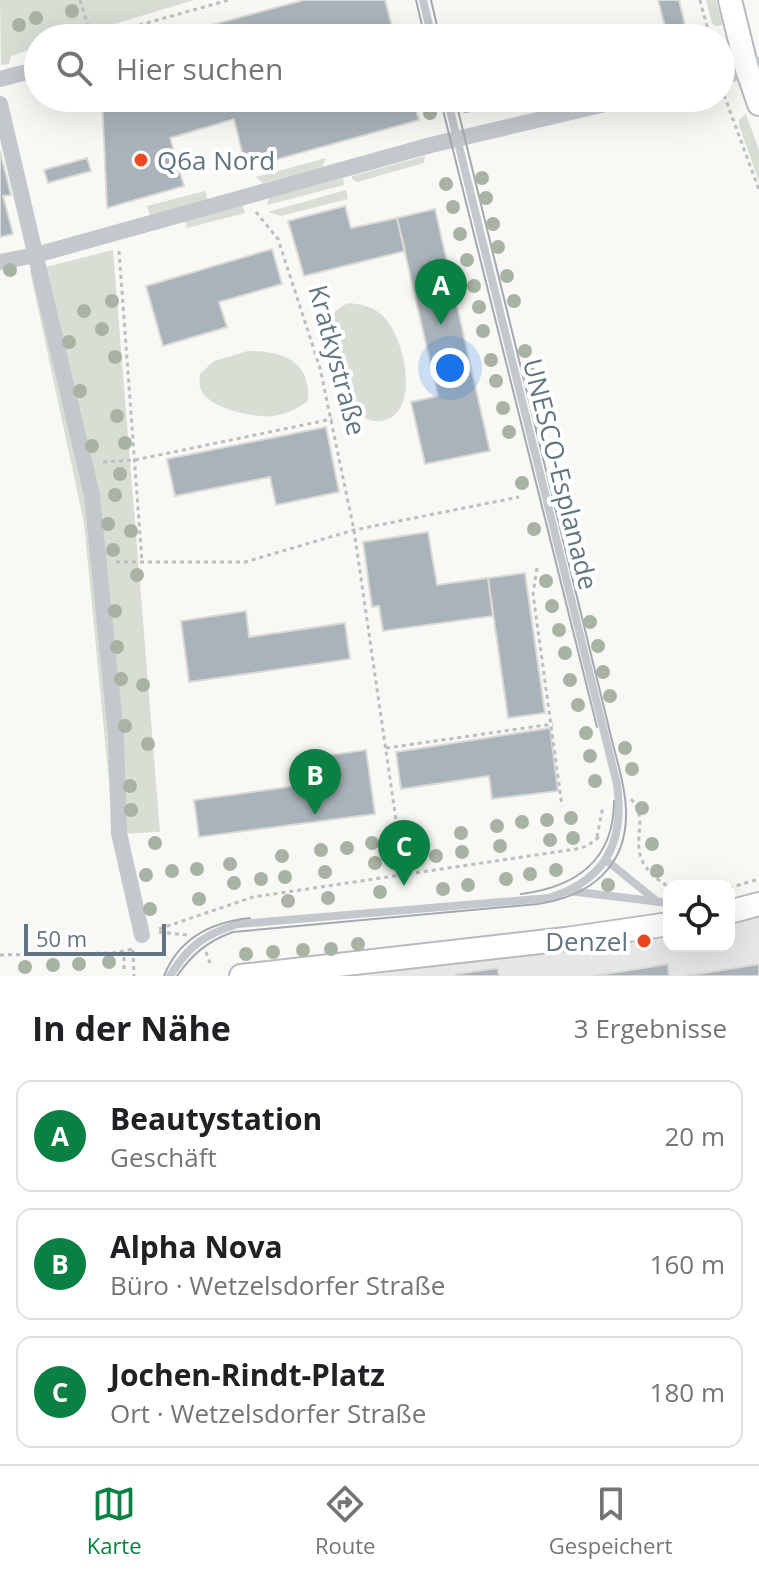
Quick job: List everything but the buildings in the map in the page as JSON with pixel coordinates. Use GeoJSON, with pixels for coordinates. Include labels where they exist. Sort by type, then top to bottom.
{"type":"FeatureCollection","features":[{"type":"Feature","properties":{"kind":"main road"},"geometry":{"type":"LineString","coordinates":[[730,0],[753,67],[759,104]]}},
{"type":"Feature","properties":{"kind":"main road"},"geometry":{"type":"LineString","coordinates":[[735,910],[759,904]]}},
{"type":"Feature","properties":{"kind":"main road"},"geometry":{"type":"LineString","coordinates":[[241,976],[663,925]]}},
{"type":"Feature","properties":{"kind":"street"},"geometry":{"type":"LineString","coordinates":[[735,77],[753,67]]}},
{"type":"Feature","properties":{"kind":"street"},"geometry":{"type":"LineString","coordinates":[[0,79],[24,73]]}},
{"type":"Feature","properties":{"kind":"street"},"geometry":{"type":"LineString","coordinates":[[0,104],[92,495],[116,735],[119,833],[137,942]]}},
{"type":"Feature","properties":{"kind":"street"},"geometry":{"type":"LineString","coordinates":[[0,262],[36,255],[457,139],[572,112]]}},
{"type":"Feature","properties":{"kind":"lane"},"geometry":{"type":"LineString","coordinates":[[423,0],[429,24]]}},
{"type":"Feature","properties":{"kind":"lane","name":"UNESCO-Esplanade"},"geometry":{"type":"LineString","coordinates":[[450,112],[617,784],[620,814],[606,860]]}},
{"type":"Feature","properties":{"kind":"lane"},"geometry":{"type":"LineString","coordinates":[[170,976],[183,956],[205,936],[238,924],[549,898],[593,876],[606,860],[655,899]]}},
{"type":"Feature","properties":{"kind":"lane"},"geometry":{"type":"LineString","coordinates":[[568,891],[663,901]]}},
{"type":"Feature","properties":{"kind":"path"},"geometry":{"type":"LineString","coordinates":[[80,0],[88,24]]}},
{"type":"Feature","properties":{"kind":"path"},"geometry":{"type":"LineString","coordinates":[[142,24],[229,0]]}},
{"type":"Feature","properties":{"kind":"path"},"geometry":{"type":"LineString","coordinates":[[700,0],[706,24]]}},
{"type":"Feature","properties":{"kind":"path"},"geometry":{"type":"LineString","coordinates":[[732,112],[759,190]]}},
{"type":"Feature","properties":{"kind":"path","name":"Kratkystraße"},"geometry":{"type":"LineString","coordinates":[[255,210],[278,239],[320,368],[332,419],[354,530],[397,827]]}},
{"type":"Feature","properties":{"kind":"path"},"geometry":{"type":"LineString","coordinates":[[117,232],[142,562]]}},
{"type":"Feature","properties":{"kind":"path"},"geometry":{"type":"LineString","coordinates":[[84,463],[133,460],[332,419]]}},
{"type":"Feature","properties":{"kind":"path"},"geometry":{"type":"LineString","coordinates":[[101,562],[245,562],[354,530],[519,497]]}},
{"type":"Feature","properties":{"kind":"path"},"geometry":{"type":"LineString","coordinates":[[537,568],[533,594],[562,806]]}},
{"type":"Feature","properties":{"kind":"path"},"geometry":{"type":"LineString","coordinates":[[386,748],[553,724]]}},
{"type":"Feature","properties":{"kind":"path"},"geometry":{"type":"LineString","coordinates":[[617,784],[637,806],[638,849],[644,867],[663,882]]}},
{"type":"Feature","properties":{"kind":"path"},"geometry":{"type":"LineString","coordinates":[[187,935],[151,932],[253,897],[587,846],[597,837],[598,824]]}},
{"type":"Feature","properties":{"kind":"path"},"geometry":{"type":"LineString","coordinates":[[735,886],[759,879]]}},
{"type":"Feature","properties":{"kind":"path"},"geometry":{"type":"LineString","coordinates":[[0,955],[124,952],[137,942]]}},
{"type":"Feature","properties":{"kind":"path"},"geometry":{"type":"LineString","coordinates":[[134,976],[137,942]]}},
{"type":"Feature","properties":{"kind":"path"},"geometry":{"type":"LineString","coordinates":[[124,952],[124,969]]}},
{"type":"Feature","properties":{"kind":"path"},"geometry":{"type":"LineString","coordinates":[[206,952],[210,963]]}},
{"type":"Feature","properties":{"kind":"shaded area"},"geometry":{"type":"Polygon","coordinates":[[[0,0],[194,0],[114,24],[24,24],[24,52],[11,56],[9,64],[1,65],[0,0]]]}},
{"type":"Feature","properties":{"kind":"shaded area"},"geometry":{"type":"Polygon","coordinates":[[[706,0],[716,0],[723,24],[712,23],[706,0]]]}},
{"type":"Feature","properties":{"kind":"shaded area"},"geometry":{"type":"Polygon","coordinates":[[[746,114],[759,150],[759,182],[739,125],[739,120],[746,114]]]}},
{"type":"Feature","properties":{"kind":"shaded area"},"geometry":{"type":"Polygon","coordinates":[[[425,156],[424,163],[357,182],[352,179],[352,176],[425,156]]]}},
{"type":"Feature","properties":{"kind":"shaded area"},"geometry":{"type":"Polygon","coordinates":[[[326,158],[322,167],[263,183],[256,177],[326,158]]]}},
{"type":"Feature","properties":{"kind":"shaded area"},"geometry":{"type":"Polygon","coordinates":[[[343,178],[344,185],[267,205],[269,198],[343,178]]]}},
{"type":"Feature","properties":{"kind":"shaded area"},"geometry":{"type":"Polygon","coordinates":[[[346,190],[348,199],[281,216],[268,212],[346,190]]]}},
{"type":"Feature","properties":{"kind":"shaded area"},"geometry":{"type":"Polygon","coordinates":[[[205,191],[208,201],[150,216],[147,206],[205,191]]]}},
{"type":"Feature","properties":{"kind":"shaded area"},"geometry":{"type":"Polygon","coordinates":[[[242,202],[245,213],[187,228],[184,218],[242,202]]]}},
{"type":"Feature","properties":{"kind":"shaded area"},"geometry":{"type":"Polygon","coordinates":[[[113,250],[160,832],[114,834],[84,523],[30,271],[113,250]]]}},
{"type":"Feature","properties":{"kind":"shaded area"},"geometry":{"type":"Polygon","coordinates":[[[348,303],[366,306],[382,315],[390,325],[403,356],[406,389],[402,404],[394,415],[382,421],[370,420],[348,400],[328,351],[328,324],[336,311],[348,303]]]}},
{"type":"Feature","properties":{"kind":"shaded area"},"geometry":{"type":"Polygon","coordinates":[[[248,351],[273,353],[292,361],[305,376],[308,401],[296,409],[265,416],[231,410],[211,401],[200,387],[200,374],[214,361],[248,351]]]}},
{"type":"Feature","properties":{"kind":"shaded area","name":"Denzel"},"geometry":{"type":"Polygon","coordinates":[[[759,914],[759,976],[366,976],[663,934],[663,952],[735,952],[735,919],[759,914]]]}},
{"type":"Feature","properties":{"kind":"tram line"},"geometry":{"type":"LineString","coordinates":[[416,0],[422,24]]}},
{"type":"Feature","properties":{"kind":"tram line"},"geometry":{"type":"LineString","coordinates":[[431,0],[437,24]]}},
{"type":"Feature","properties":{"kind":"tram line"},"geometry":{"type":"LineString","coordinates":[[443,112],[597,727]]}},
{"type":"Feature","properties":{"kind":"tram line"},"geometry":{"type":"LineString","coordinates":[[177,976],[201,949],[233,932],[557,900],[589,886],[613,863],[620,848],[626,810],[621,778],[458,112]]}},
{"type":"Feature","properties":{"kind":"tram line"},"geometry":{"type":"LineString","coordinates":[[521,894],[559,885],[588,867],[607,839],[614,801]]}},
{"type":"Feature","properties":{"kind":"tram line"},"geometry":{"type":"LineString","coordinates":[[164,976],[178,951],[198,934],[223,923],[250,918]]}},
{"type":"Feature","properties":{"kind":"place","name":"Q6a Nord"},"geometry":{"type":"Point","coordinates":[141,160]}},
{"type":"Feature","properties":{"kind":"place","name":"Beautystation"},"geometry":{"type":"Point","coordinates":[441,325]}},
{"type":"Feature","properties":{"kind":"place","name":"Alpha Nova"},"geometry":{"type":"Point","coordinates":[315,815]}},
{"type":"Feature","properties":{"kind":"place","name":"Jochen-Rindt-Platz"},"geometry":{"type":"Point","coordinates":[404,886]}},
{"type":"Feature","properties":{"kind":"place","name":"Denzel"},"geometry":{"type":"Point","coordinates":[644,941]}}]}
